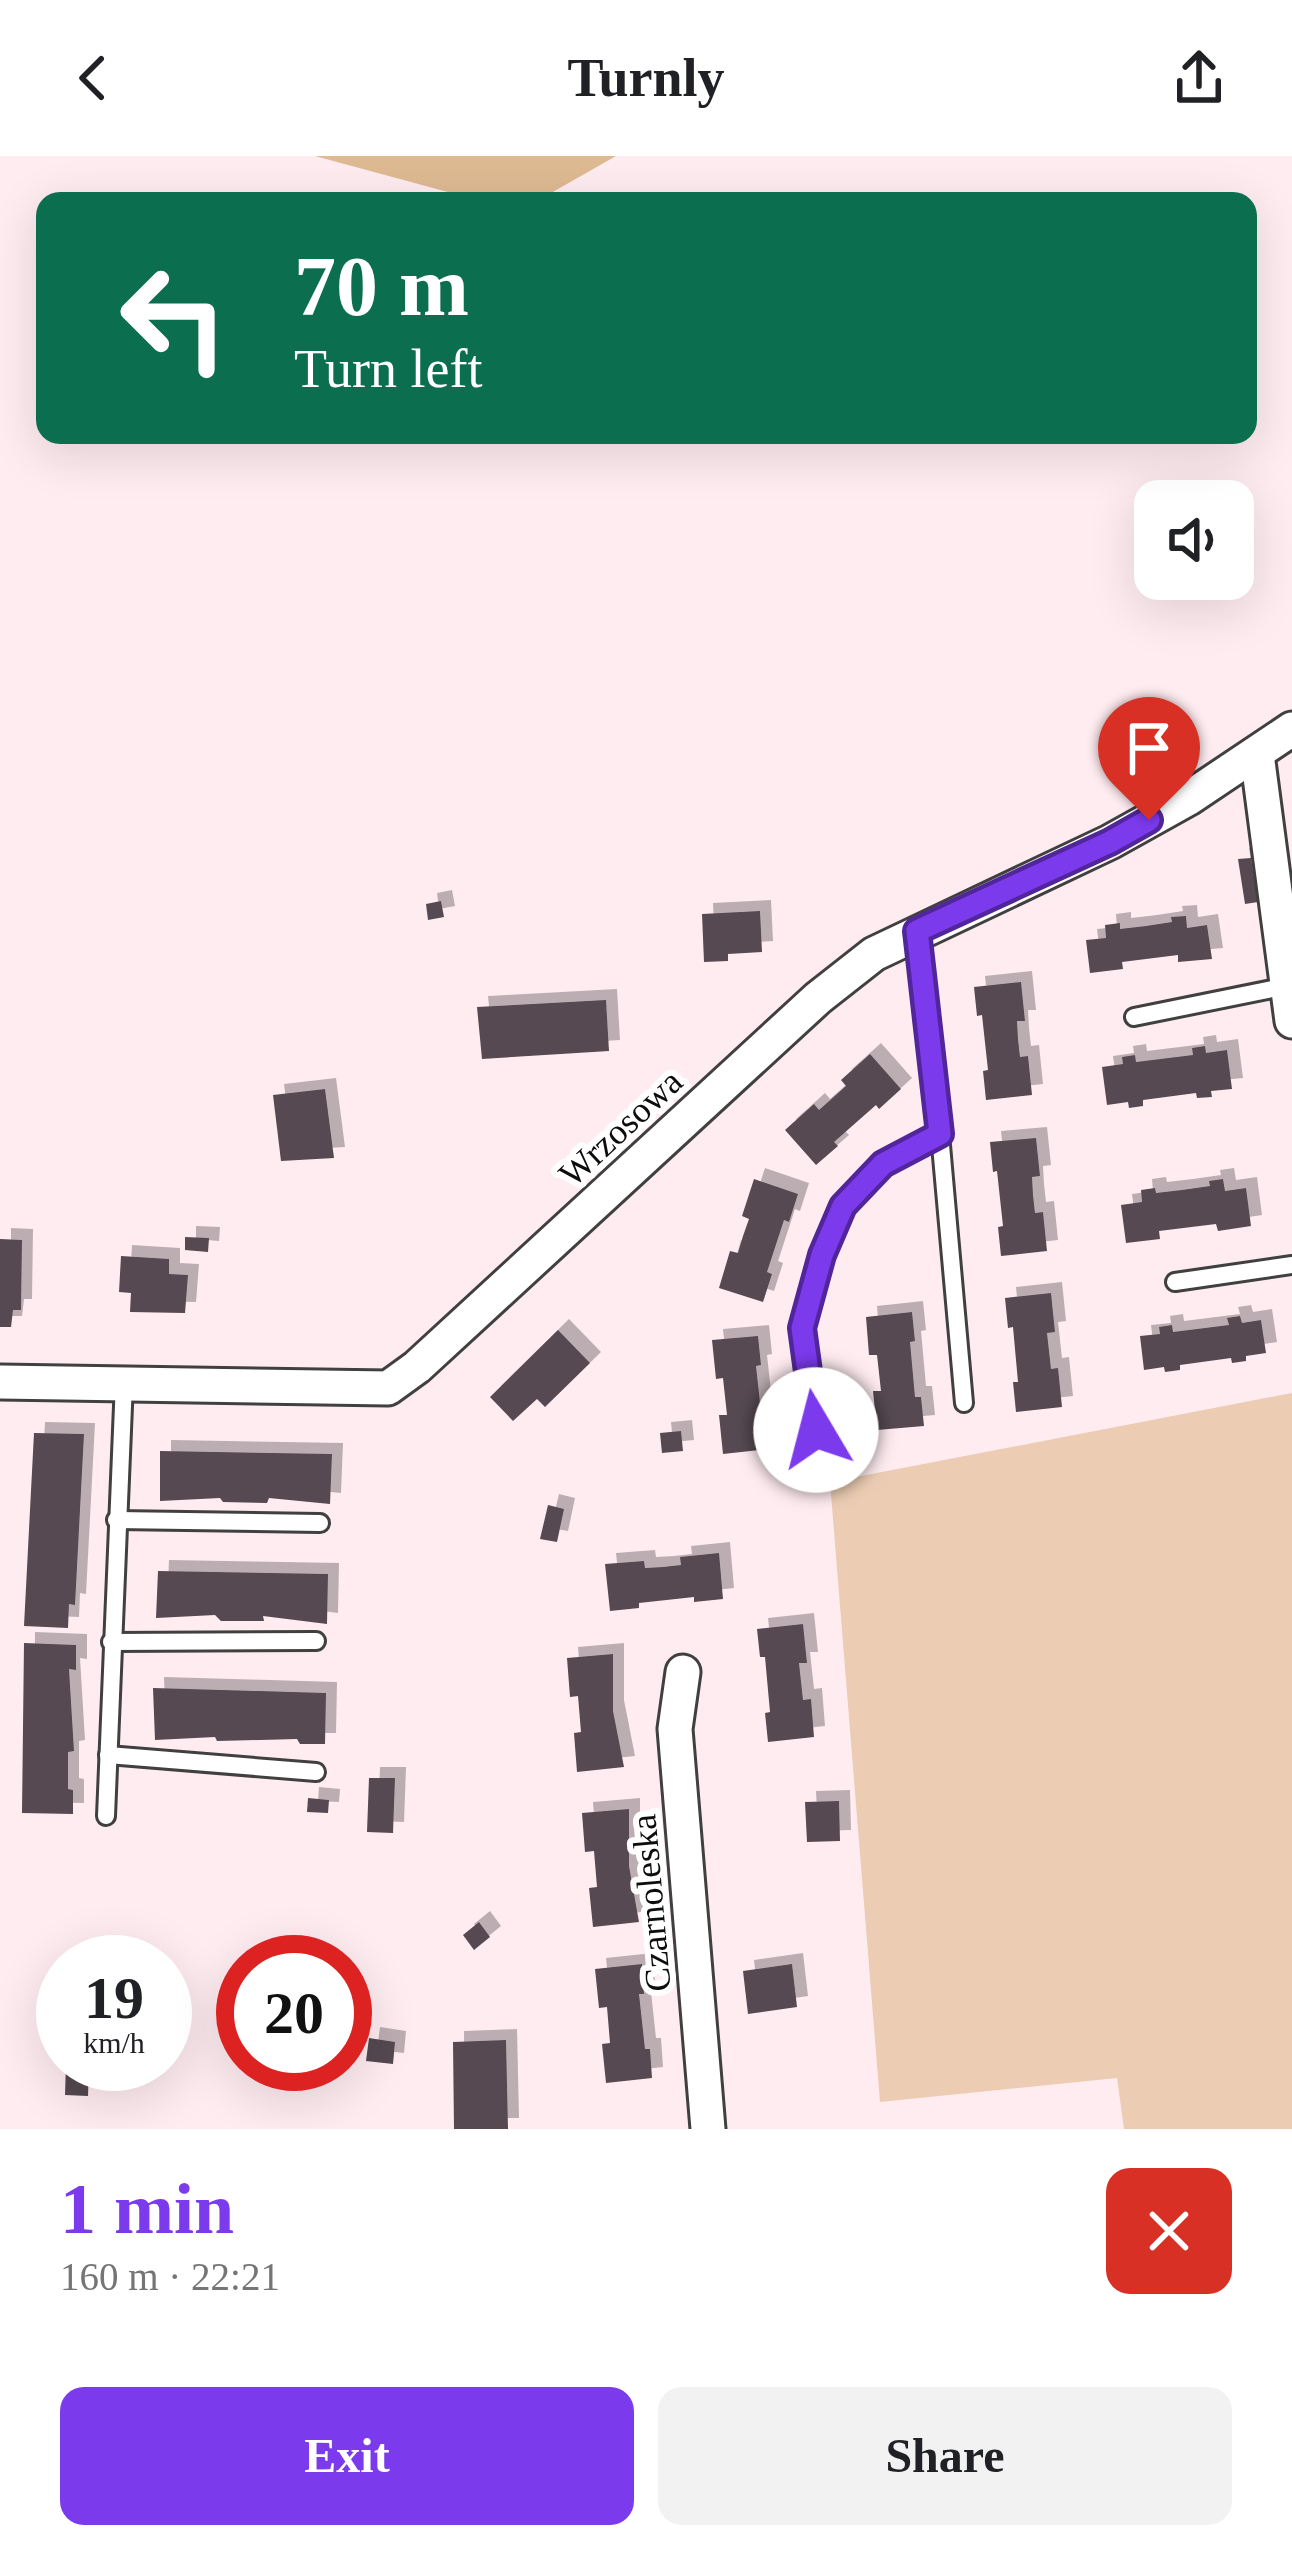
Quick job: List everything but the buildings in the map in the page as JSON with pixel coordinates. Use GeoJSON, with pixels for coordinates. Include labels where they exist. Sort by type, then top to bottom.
{"type":"FeatureCollection","features":[{"type":"Feature","properties":{"kind":"street","name":"Wrzosowa"},"geometry":{"type":"LineString","coordinates":[[0,1382],[388,1388],[417,1367],[818,998],[874,954],[1110,842],[1292,729]]}},
{"type":"Feature","properties":{"kind":"street"},"geometry":{"type":"LineString","coordinates":[[1257,754],[1291,1008]]}},
{"type":"Feature","properties":{"kind":"street","name":"Czarnoleska"},"geometry":{"type":"LineString","coordinates":[[683,1672],[675,1729],[708,2129]]}},
{"type":"Feature","properties":{"kind":"lane"},"geometry":{"type":"LineString","coordinates":[[917,931],[964,1403]]}},
{"type":"Feature","properties":{"kind":"lane"},"geometry":{"type":"LineString","coordinates":[[1133,1017],[1291,1008]]}},
{"type":"Feature","properties":{"kind":"lane"},"geometry":{"type":"LineString","coordinates":[[816,1430],[802,1328],[822,1255],[843,1206],[883,1164],[940,1134]]}},
{"type":"Feature","properties":{"kind":"lane"},"geometry":{"type":"LineString","coordinates":[[1175,1282],[1292,1265]]}},
{"type":"Feature","properties":{"kind":"lane"},"geometry":{"type":"LineString","coordinates":[[106,1816],[124,1382]]}},
{"type":"Feature","properties":{"kind":"lane"},"geometry":{"type":"LineString","coordinates":[[116,1520],[320,1523]]}},
{"type":"Feature","properties":{"kind":"lane"},"geometry":{"type":"LineString","coordinates":[[111,1642],[316,1641]]}},
{"type":"Feature","properties":{"kind":"lane"},"geometry":{"type":"LineString","coordinates":[[108,1755],[316,1772]]}},
{"type":"Feature","properties":{"kind":"shaded area"},"geometry":{"type":"Polygon","coordinates":[[[315,156],[616,156],[553,192],[448,192],[315,156]]]}},
{"type":"Feature","properties":{"kind":"shaded area"},"geometry":{"type":"Polygon","coordinates":[[[1292,1393],[1292,2129],[1124,2129],[1117,2078],[880,2102],[830,1482],[1292,1393]]]}},
{"type":"Feature","properties":{"kind":"route"},"geometry":{"type":"LineString","coordinates":[[816,1430],[802,1328],[822,1255],[843,1206],[883,1164],[940,1134],[917,931],[1149,820]]}}]}
